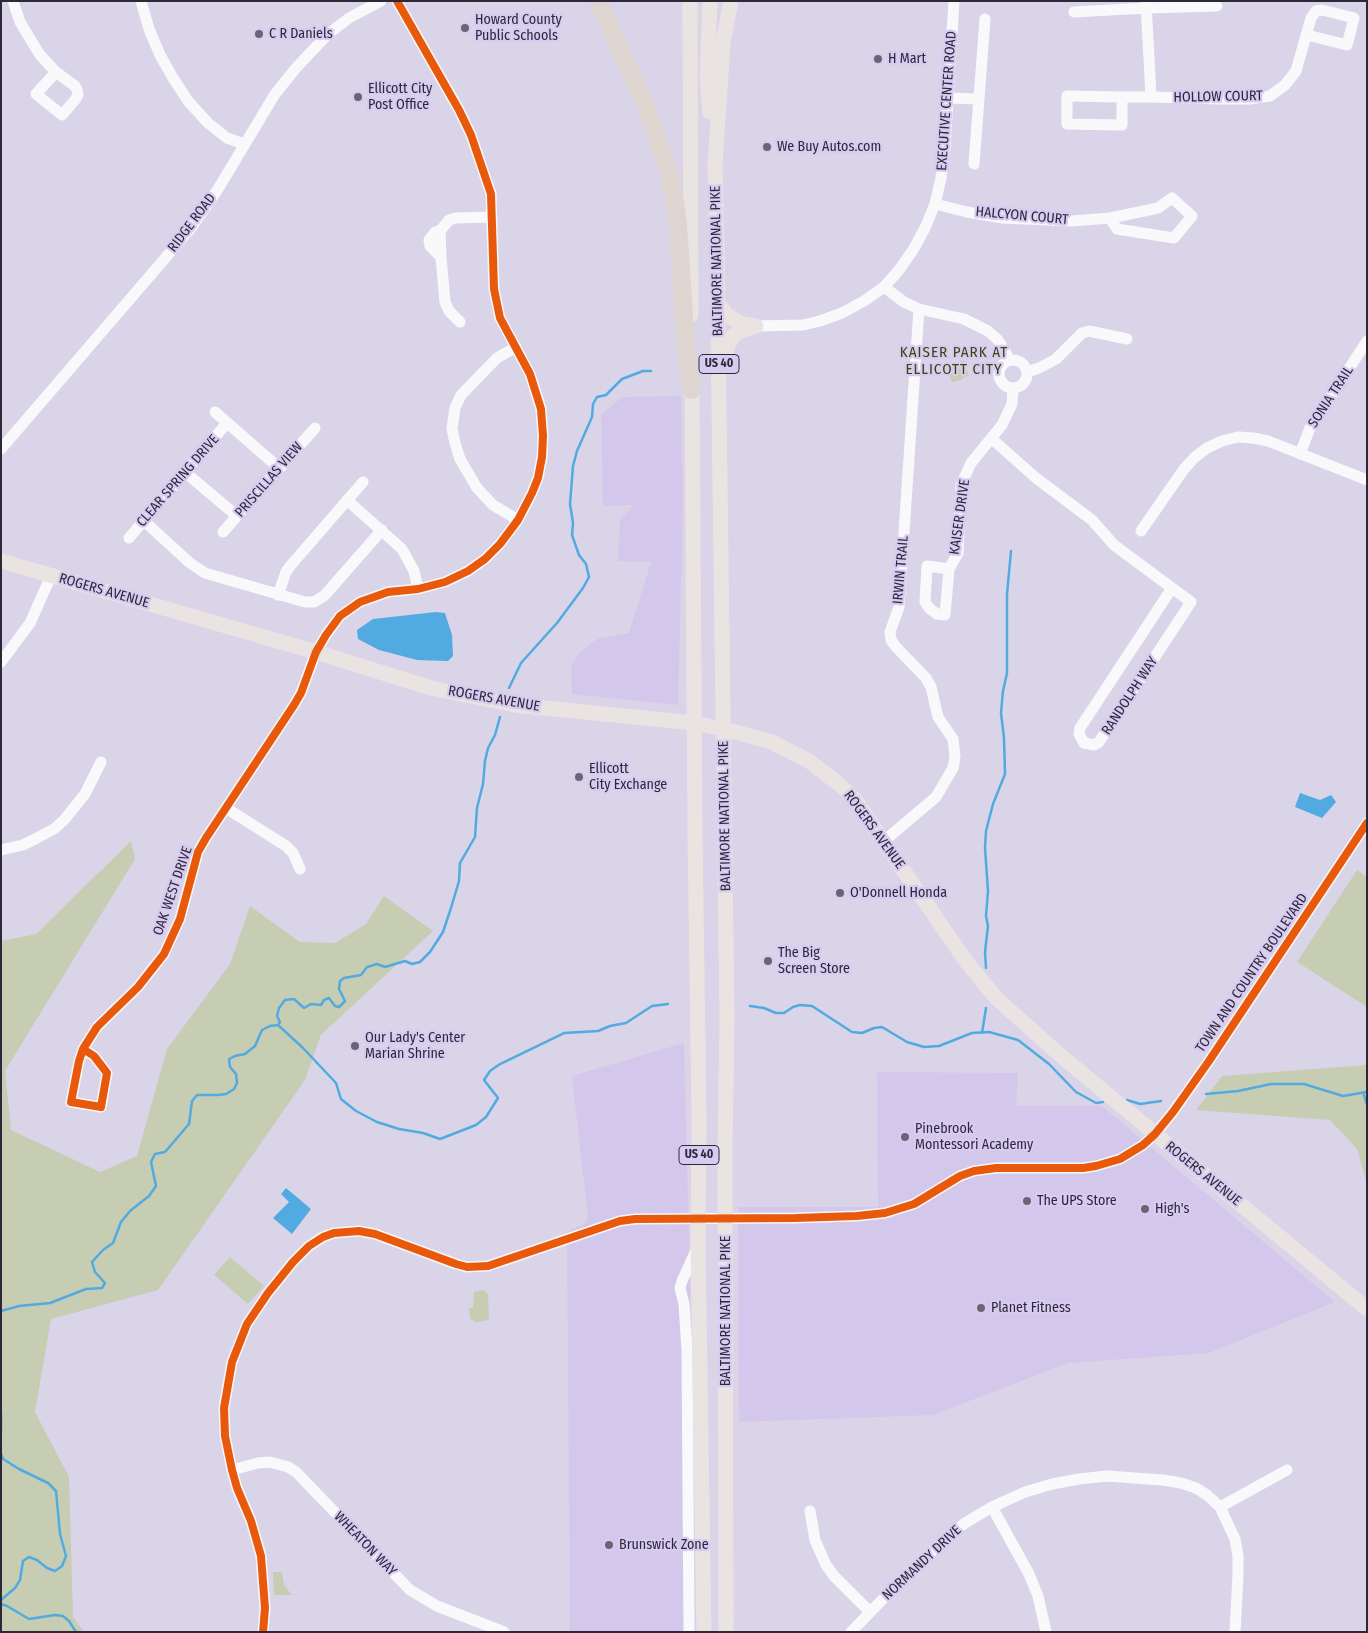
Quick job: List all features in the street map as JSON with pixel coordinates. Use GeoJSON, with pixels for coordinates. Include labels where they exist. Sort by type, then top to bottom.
{"type":"FeatureCollection","features":[{"type":"Feature","properties":{"kind":"highway"},"geometry":{"type":"LineString","coordinates":[[598,1],[645,104],[667,167],[678,224],[686,350],[692,390]]}},
{"type":"Feature","properties":{"kind":"main road","name":"BALTIMORE NATIONAL PIKE"},"geometry":{"type":"LineString","coordinates":[[690,1],[694,724],[699,1099],[698,1245],[704,1632]]}},
{"type":"Feature","properties":{"kind":"main road"},"geometry":{"type":"LineString","coordinates":[[710,1],[708,79],[715,166]]}},
{"type":"Feature","properties":{"kind":"main road","name":"BALTIMORE NATIONAL PIKE"},"geometry":{"type":"LineString","coordinates":[[726,1632],[727,1019],[715,166],[724,42],[731,1]]}},
{"type":"Feature","properties":{"kind":"main road"},"geometry":{"type":"LineString","coordinates":[[718,302],[726,314],[732,318],[740,323],[756,326]]}},
{"type":"Feature","properties":{"kind":"main road"},"geometry":{"type":"LineString","coordinates":[[719,387],[729,342],[733,336],[756,326]]}},
{"type":"Feature","properties":{"kind":"main road","name":"ROGERS AVENUE"},"geometry":{"type":"LineString","coordinates":[[1,561],[316,652],[431,688],[532,707],[724,728],[772,742],[809,761],[856,801],[964,960],[996,998],[1020,1022],[1367,1309]]}},
{"type":"Feature","properties":{"kind":"street"},"geometry":{"type":"LineString","coordinates":[[12,1],[28,37],[40,55],[56,72]]}},
{"type":"Feature","properties":{"kind":"street"},"geometry":{"type":"LineString","coordinates":[[141,1],[149,29],[160,55],[188,101],[208,123],[227,138],[244,144]]}},
{"type":"Feature","properties":{"kind":"street","name":"RIDGE ROAD"},"geometry":{"type":"LineString","coordinates":[[1,449],[192,227],[218,189],[276,94],[312,50],[349,18],[381,1]]}},
{"type":"Feature","properties":{"kind":"street","name":"OAK WEST DRIVE"},"geometry":{"type":"LineString","coordinates":[[83,1049],[94,1056],[107,1073],[101,1107],[72,1102],[83,1049],[98,1026],[138,987],[164,954],[180,919],[198,852],[294,706],[301,693],[316,652],[340,616],[360,602],[388,592],[418,589],[445,582],[468,572],[500,544],[518,520],[538,478],[542,457],[543,429],[541,409],[530,374],[500,318],[494,289],[491,194],[471,134],[397,1]]}},
{"type":"Feature","properties":{"kind":"street","name":"EXECUTIVE CENTER ROAD"},"geometry":{"type":"LineString","coordinates":[[756,326],[787,326],[820,321],[842,313],[864,302],[884,287],[914,250],[926,228],[935,204],[941,178],[945,148],[954,1]]}},
{"type":"Feature","properties":{"kind":"street"},"geometry":{"type":"LineString","coordinates":[[1146,4],[1151,97]]}},
{"type":"Feature","properties":{"kind":"street"},"geometry":{"type":"LineString","coordinates":[[1074,12],[1146,4],[1217,6]]}},
{"type":"Feature","properties":{"kind":"street"},"geometry":{"type":"LineString","coordinates":[[974,164],[985,19]]}},
{"type":"Feature","properties":{"kind":"street","name":"HOLLOW COURT"},"geometry":{"type":"LineString","coordinates":[[1122,97],[1122,125],[1067,124],[1067,96],[1151,97],[1249,100],[1270,96],[1285,85],[1296,71],[1307,35]]}},
{"type":"Feature","properties":{"kind":"street"},"geometry":{"type":"LineString","coordinates":[[948,98],[979,99]]}},
{"type":"Feature","properties":{"kind":"street","name":"HALCYON COURT"},"geometry":{"type":"LineString","coordinates":[[935,204],[1003,218],[1072,221],[1110,218],[1158,208],[1172,198],[1192,216],[1174,238],[1117,229],[1110,218]]}},
{"type":"Feature","properties":{"kind":"street"},"geometry":{"type":"LineString","coordinates":[[460,322],[449,311],[445,302],[440,231],[449,220],[456,218],[491,217]]}},
{"type":"Feature","properties":{"kind":"street"},"geometry":{"type":"LineString","coordinates":[[884,287],[904,302],[919,309],[964,319],[976,324],[998,340],[1010,360]]}},
{"type":"Feature","properties":{"kind":"street","name":"IRWIN TRAIL"},"geometry":{"type":"LineString","coordinates":[[884,840],[936,797],[952,768],[955,757],[953,739],[938,716],[931,687],[926,678],[896,647],[891,640],[890,632],[900,607],[919,309]]}},
{"type":"Feature","properties":{"kind":"street"},"geometry":{"type":"LineString","coordinates":[[1027,372],[1040,368],[1056,359],[1082,333],[1089,331],[1128,339]]}},
{"type":"Feature","properties":{"kind":"street","name":"SONIA TRAIL"},"geometry":{"type":"LineString","coordinates":[[1300,454],[1310,428],[1367,341]]}},
{"type":"Feature","properties":{"kind":"street"},"geometry":{"type":"LineString","coordinates":[[516,347],[497,358],[461,395],[455,408],[452,429],[460,459],[477,488],[493,505],[518,520]]}},
{"type":"Feature","properties":{"kind":"street"},"geometry":{"type":"LineString","coordinates":[[1010,360],[1018,360],[1027,372],[1024,383],[1013,388],[1005,385],[1000,377],[1002,366],[1010,360]]}},
{"type":"Feature","properties":{"kind":"street","name":"KAISER DRIVE"},"geometry":{"type":"LineString","coordinates":[[949,569],[958,553],[961,485],[971,462],[992,439],[1008,415],[1012,404],[1013,388]]}},
{"type":"Feature","properties":{"kind":"street"},"geometry":{"type":"LineString","coordinates":[[215,412],[279,468]]}},
{"type":"Feature","properties":{"kind":"street","name":"CLEAR SPRING DRIVE"},"geometry":{"type":"LineString","coordinates":[[129,538],[228,423]]}},
{"type":"Feature","properties":{"kind":"street","name":"PRISCILLAS VIEW"},"geometry":{"type":"LineString","coordinates":[[223,532],[315,428]]}},
{"type":"Feature","properties":{"kind":"street"},"geometry":{"type":"LineString","coordinates":[[1141,531],[1184,469],[1207,448],[1222,441],[1253,438],[1268,441],[1367,480]]}},
{"type":"Feature","properties":{"kind":"street","name":"RANDOLPH WAY"},"geometry":{"type":"LineString","coordinates":[[992,439],[1036,478],[1092,520],[1114,545],[1191,602],[1100,742],[1088,745],[1079,734],[1080,728],[1172,588]]}},
{"type":"Feature","properties":{"kind":"street"},"geometry":{"type":"LineString","coordinates":[[186,473],[237,516]]}},
{"type":"Feature","properties":{"kind":"street"},"geometry":{"type":"LineString","coordinates":[[278,595],[290,565],[363,482]]}},
{"type":"Feature","properties":{"kind":"street"},"geometry":{"type":"LineString","coordinates":[[347,500],[402,550],[414,571],[418,589]]}},
{"type":"Feature","properties":{"kind":"street"},"geometry":{"type":"LineString","coordinates":[[144,521],[190,563],[205,573],[305,602],[320,600],[382,530]]}},
{"type":"Feature","properties":{"kind":"street"},"geometry":{"type":"LineString","coordinates":[[1,662],[30,623],[51,576]]}},
{"type":"Feature","properties":{"kind":"street"},"geometry":{"type":"LineString","coordinates":[[1,850],[23,845],[54,829],[65,819],[85,794],[101,762]]}},
{"type":"Feature","properties":{"kind":"street"},"geometry":{"type":"LineString","coordinates":[[226,808],[286,846],[293,853],[300,869]]}},
{"type":"Feature","properties":{"kind":"street","name":"TOWN AND COUNTRY BOULEVARD"},"geometry":{"type":"LineString","coordinates":[[263,1632],[265,1608],[261,1556],[251,1521],[237,1488],[232,1470],[225,1436],[224,1408],[228,1379],[239,1342],[247,1324],[268,1293],[310,1246],[323,1237],[334,1233],[353,1231],[374,1234],[456,1264],[478,1267],[502,1262],[620,1221],[635,1219],[795,1218],[885,1213],[914,1204],[960,1176],[974,1171],[996,1168],[1083,1168],[1120,1159],[1155,1134],[1173,1112],[1367,823]]}},
{"type":"Feature","properties":{"kind":"street"},"geometry":{"type":"LineString","coordinates":[[689,1632],[687,1351],[684,1304],[680,1288],[698,1245]]}},
{"type":"Feature","properties":{"kind":"street","name":"WHEATON WAY"},"geometry":{"type":"LineString","coordinates":[[232,1470],[270,1462],[288,1466],[410,1590],[437,1606],[504,1632]]}},
{"type":"Feature","properties":{"kind":"street"},"geometry":{"type":"LineString","coordinates":[[1220,1507],[1287,1470]]}},
{"type":"Feature","properties":{"kind":"street","name":"NORMANDY DRIVE"},"geometry":{"type":"LineString","coordinates":[[851,1632],[907,1574],[965,1523],[992,1507],[1025,1492],[1079,1478],[1107,1476],[1180,1483],[1196,1488],[1220,1507],[1235,1539],[1238,1556],[1235,1632]]}},
{"type":"Feature","properties":{"kind":"street"},"geometry":{"type":"LineString","coordinates":[[992,1507],[1029,1574],[1038,1596],[1046,1632]]}},
{"type":"Feature","properties":{"kind":"street"},"geometry":{"type":"LineString","coordinates":[[810,1511],[815,1540],[826,1565],[834,1576],[870,1612]]}},
{"type":"Feature","properties":{"kind":"shaded area"},"geometry":{"type":"Polygon","coordinates":[[[681,396],[683,504],[678,705],[572,694],[571,667],[579,653],[597,639],[629,633],[651,562],[618,561],[620,520],[634,505],[603,506],[601,415],[622,397],[681,396]]]}},
{"type":"Feature","properties":{"kind":"shaded area"},"geometry":{"type":"Polygon","coordinates":[[[684,1043],[690,1278],[692,1632],[570,1632],[567,1232],[584,1224],[588,1218],[572,1076],[684,1043]]]}},
{"type":"Feature","properties":{"kind":"shaded area"},"geometry":{"type":"Polygon","coordinates":[[[877,1072],[1018,1073],[1016,1106],[1102,1106],[1335,1302],[1209,1353],[1068,1363],[933,1415],[739,1422],[738,1207],[878,1207],[877,1072]]]}},
{"type":"Feature","properties":{"kind":"green space"},"geometry":{"type":"Polygon","coordinates":[[[964,360],[969,376],[952,382],[946,366],[964,360]]]}},
{"type":"Feature","properties":{"kind":"green space"},"geometry":{"type":"Polygon","coordinates":[[[131,841],[135,859],[5,1071],[11,1130],[100,1172],[137,1156],[167,1049],[230,964],[250,906],[300,942],[335,943],[366,924],[384,896],[433,931],[321,1035],[305,1080],[158,1290],[51,1319],[35,1412],[69,1477],[73,1617],[84,1632],[1,1632],[1,941],[36,934],[131,841]]]}},
{"type":"Feature","properties":{"kind":"green space"},"geometry":{"type":"Polygon","coordinates":[[[1357,870],[1367,877],[1367,1007],[1297,962],[1357,870]]]}},
{"type":"Feature","properties":{"kind":"green space"},"geometry":{"type":"Polygon","coordinates":[[[1367,1065],[1367,1184],[1357,1149],[1330,1120],[1196,1110],[1222,1076],[1367,1065]]]}},
{"type":"Feature","properties":{"kind":"green space"},"geometry":{"type":"Polygon","coordinates":[[[230,1257],[264,1286],[248,1304],[214,1275],[230,1257]]]}},
{"type":"Feature","properties":{"kind":"green space"},"geometry":{"type":"Polygon","coordinates":[[[483,1290],[488,1294],[489,1318],[485,1321],[476,1322],[470,1319],[469,1308],[473,1308],[474,1292],[483,1290]]]}},
{"type":"Feature","properties":{"kind":"green space"},"geometry":{"type":"Polygon","coordinates":[[[273,1572],[282,1572],[284,1585],[292,1595],[274,1595],[273,1572]]]}},
{"type":"Feature","properties":{"kind":"water"},"geometry":{"type":"Polygon","coordinates":[[[436,612],[445,613],[452,635],[453,656],[448,661],[417,660],[379,650],[358,639],[357,630],[373,619],[436,612]]]}},
{"type":"Feature","properties":{"kind":"water"},"geometry":{"type":"Polygon","coordinates":[[[1300,793],[1320,800],[1331,795],[1336,802],[1322,818],[1295,807],[1300,793]]]}},
{"type":"Feature","properties":{"kind":"water"},"geometry":{"type":"Polygon","coordinates":[[[286,1188],[311,1209],[292,1234],[273,1218],[289,1202],[281,1194],[286,1188]]]}},
{"type":"Feature","properties":{"kind":"waterway"},"geometry":{"type":"LineString","coordinates":[[509,688],[521,663],[557,623],[589,577],[586,564],[579,555],[572,535],[573,523],[570,504],[573,466],[577,451],[592,417],[593,404],[597,397],[606,395],[622,379],[643,371],[651,371]]}},
{"type":"Feature","properties":{"kind":"waterway"},"geometry":{"type":"LineString","coordinates":[[986,968],[985,952],[988,926],[986,916],[988,891],[985,848],[986,831],[993,804],[1005,774],[1001,713],[1007,673],[1007,594],[1011,551]]}},
{"type":"Feature","properties":{"kind":"waterway"},"geometry":{"type":"LineString","coordinates":[[278,1025],[280,1022],[277,1016],[279,1008],[285,1000],[294,999],[304,1008],[311,1004],[321,1005],[324,1000],[329,998],[335,1006],[339,1007],[345,1001],[339,989],[340,981],[344,978],[361,975],[367,967],[377,964],[385,967],[405,961],[412,964],[420,962],[430,952],[443,932],[459,881],[460,863],[475,837],[477,808],[483,784],[485,761],[500,717]]}},
{"type":"Feature","properties":{"kind":"waterway"},"geometry":{"type":"LineString","coordinates":[[1,1311],[19,1306],[50,1303],[86,1289],[102,1288],[105,1283],[95,1272],[92,1262],[103,1250],[113,1243],[121,1222],[130,1211],[149,1196],[156,1186],[151,1162],[155,1154],[165,1152],[189,1124],[192,1101],[197,1095],[226,1094],[234,1089],[237,1083],[236,1074],[230,1067],[229,1059],[245,1054],[255,1046],[262,1030],[270,1026],[278,1025],[303,1048],[336,1083],[341,1099],[356,1111],[377,1122],[440,1139],[476,1125],[486,1117],[498,1098],[484,1080],[490,1071],[500,1064],[564,1033],[598,1031],[610,1026],[626,1023],[652,1006],[668,1004]]}},
{"type":"Feature","properties":{"kind":"waterway"},"geometry":{"type":"LineString","coordinates":[[750,1006],[764,1008],[776,1013],[784,1013],[800,1005],[812,1006],[852,1032],[862,1033],[882,1027],[907,1042],[924,1047],[939,1046],[972,1033],[989,1032],[1018,1040],[1049,1064],[1076,1092],[1096,1103],[1103,1102]]}},
{"type":"Feature","properties":{"kind":"waterway"},"geometry":{"type":"LineString","coordinates":[[982,1033],[986,1008]]}},
{"type":"Feature","properties":{"kind":"waterway"},"geometry":{"type":"LineString","coordinates":[[1206,1094],[1238,1091],[1271,1084],[1304,1084],[1343,1096],[1367,1092]]}},
{"type":"Feature","properties":{"kind":"waterway"},"geometry":{"type":"LineString","coordinates":[[1364,1095],[1367,1105]]}},
{"type":"Feature","properties":{"kind":"waterway"},"geometry":{"type":"LineString","coordinates":[[1127,1100],[1140,1104],[1161,1101]]}},
{"type":"Feature","properties":{"kind":"waterway"},"geometry":{"type":"LineString","coordinates":[[1,1412],[1,1431]]}},
{"type":"Feature","properties":{"kind":"waterway"},"geometry":{"type":"LineString","coordinates":[[1,1454],[3,1459],[48,1483],[56,1491],[60,1534],[66,1556],[62,1566],[55,1571],[29,1557],[23,1561],[20,1580],[15,1588],[1,1600]]}},
{"type":"Feature","properties":{"kind":"waterway"},"geometry":{"type":"LineString","coordinates":[[1,1604],[29,1619],[55,1615],[63,1616],[69,1621],[76,1632]]}},
{"type":"Feature","properties":{"kind":"cycle path"},"geometry":{"type":"LineString","coordinates":[[83,1049],[71,1102],[101,1107],[107,1073],[94,1056],[83,1049],[97,1027],[138,987],[164,954],[180,919],[198,852],[294,705],[301,693],[316,652],[340,616],[360,602],[388,592],[418,589],[445,582],[468,571],[485,559],[500,544],[518,520],[538,478],[543,436],[541,409],[530,374],[500,318],[494,289],[491,194],[471,135],[459,110],[397,1]]}},
{"type":"Feature","properties":{"kind":"cycle path"},"geometry":{"type":"LineString","coordinates":[[263,1632],[265,1608],[261,1556],[251,1521],[237,1488],[232,1470],[225,1436],[224,1408],[232,1362],[247,1324],[268,1293],[293,1262],[309,1246],[323,1237],[334,1233],[359,1231],[375,1234],[467,1267],[488,1266],[620,1221],[635,1219],[795,1218],[885,1213],[914,1204],[960,1176],[974,1171],[996,1168],[1083,1168],[1120,1159],[1143,1145],[1173,1112],[1367,823]]}},
{"type":"Feature","properties":{"kind":"place","name":"Howard County Public Schools"},"geometry":{"type":"Point","coordinates":[465,28]}},
{"type":"Feature","properties":{"kind":"place","name":"C R Daniels"},"geometry":{"type":"Point","coordinates":[259,34]}},
{"type":"Feature","properties":{"kind":"place","name":"H Mart"},"geometry":{"type":"Point","coordinates":[878,59]}},
{"type":"Feature","properties":{"kind":"place","name":"Ellicott City Post Office"},"geometry":{"type":"Point","coordinates":[358,97]}},
{"type":"Feature","properties":{"kind":"place","name":"We Buy Autos.com"},"geometry":{"type":"Point","coordinates":[767,147]}},
{"type":"Feature","properties":{"kind":"place","name":"Ellicott City Exchange"},"geometry":{"type":"Point","coordinates":[579,777]}},
{"type":"Feature","properties":{"kind":"place","name":"O'Donnell Honda"},"geometry":{"type":"Point","coordinates":[840,893]}},
{"type":"Feature","properties":{"kind":"place","name":"The Big Screen Store"},"geometry":{"type":"Point","coordinates":[768,961]}},
{"type":"Feature","properties":{"kind":"place","name":"Our Lady's Center Marian Shrine"},"geometry":{"type":"Point","coordinates":[355,1046]}},
{"type":"Feature","properties":{"kind":"place","name":"Pinebrook Montessori Academy"},"geometry":{"type":"Point","coordinates":[905,1137]}},
{"type":"Feature","properties":{"kind":"place","name":"The UPS Store"},"geometry":{"type":"Point","coordinates":[1027,1201]}},
{"type":"Feature","properties":{"kind":"place","name":"High's"},"geometry":{"type":"Point","coordinates":[1145,1209]}},
{"type":"Feature","properties":{"kind":"place","name":"Planet Fitness"},"geometry":{"type":"Point","coordinates":[981,1308]}},
{"type":"Feature","properties":{"kind":"place","name":"Brunswick Zone"},"geometry":{"type":"Point","coordinates":[609,1545]}},
{"type":"Feature","properties":{"kind":"district","name":"KAISER PARK AT ELLICOTT CITY"},"geometry":{"type":"Point","coordinates":[954,362]}}]}
